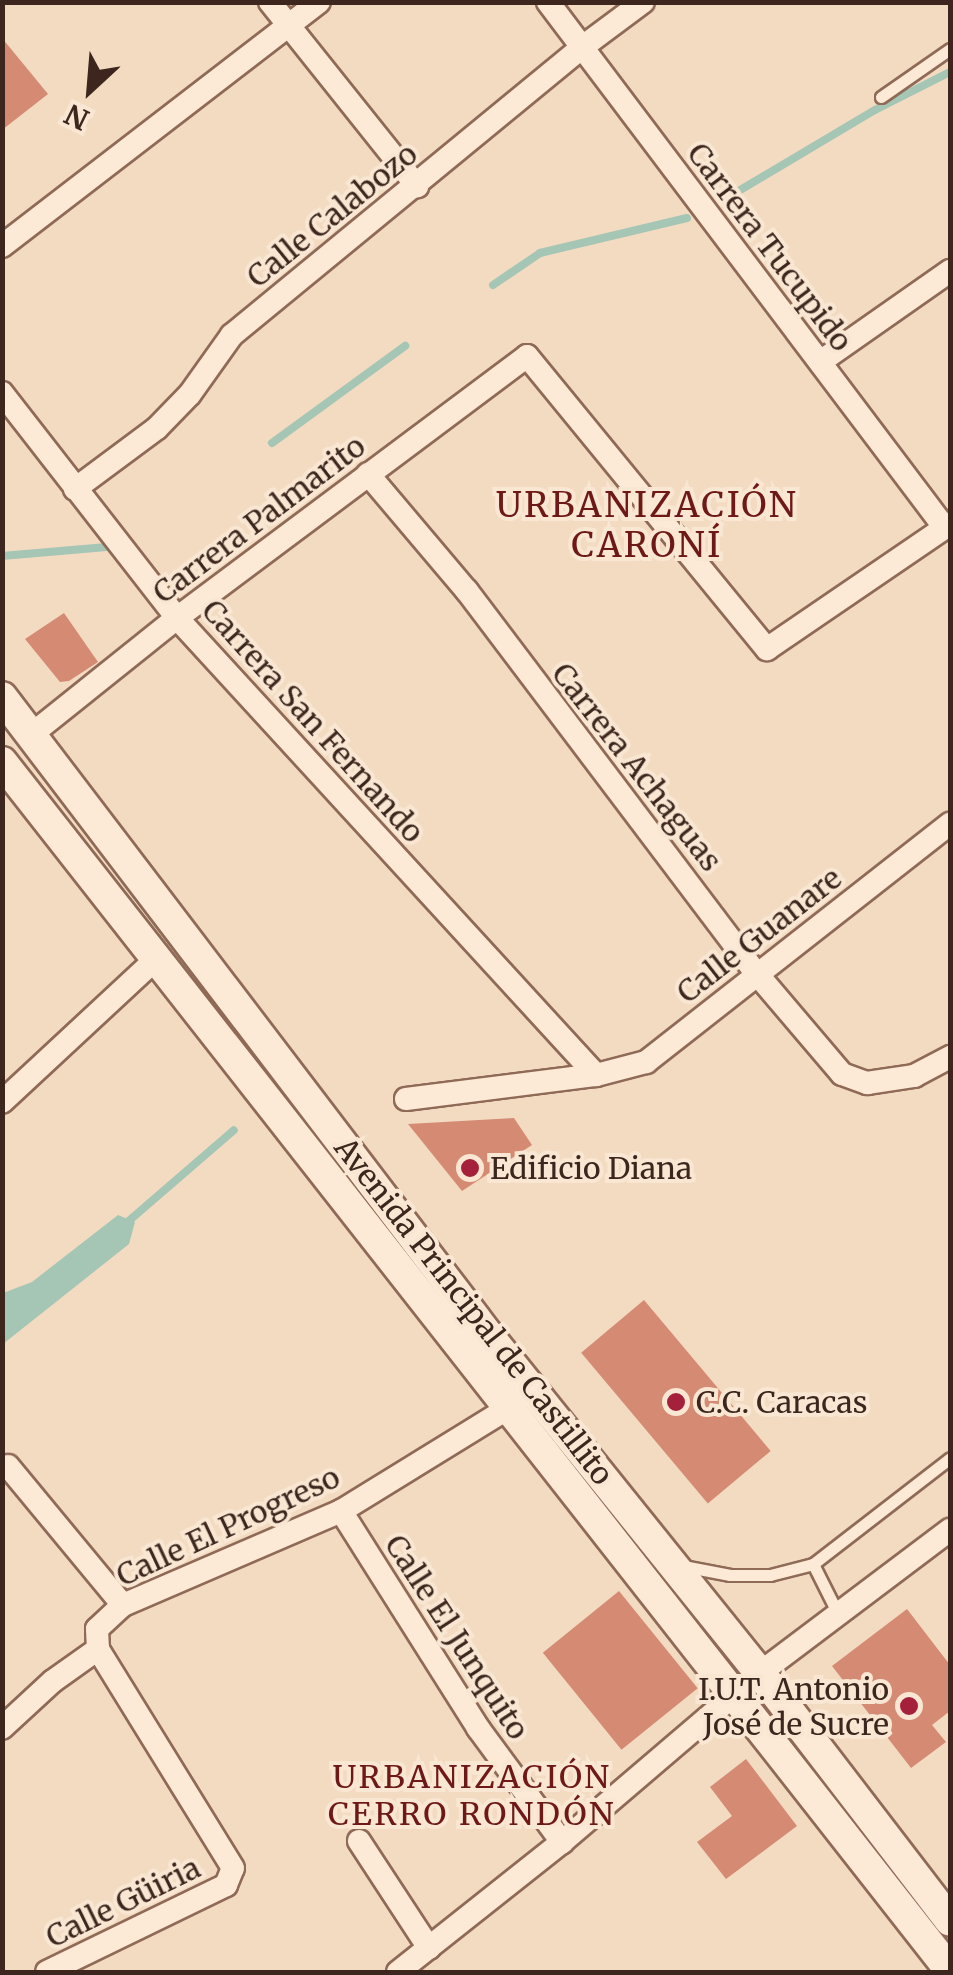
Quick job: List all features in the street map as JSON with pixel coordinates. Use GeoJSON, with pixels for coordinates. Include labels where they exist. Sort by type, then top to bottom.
{"type":"FeatureCollection","features":[{"type":"Feature","properties":{"kind":"main road","name":"Avenida Principal de Castillito"},"geometry":{"type":"LineString","coordinates":[[2,697],[488,1335],[760,1673],[950,1921]]}},
{"type":"Feature","properties":{"kind":"main road","name":"Avenida Principal de Castillito"},"geometry":{"type":"LineString","coordinates":[[4,766],[512,1406],[950,1970]]}},
{"type":"Feature","properties":{"kind":"street"},"geometry":{"type":"LineString","coordinates":[[270,2],[417,186]]}},
{"type":"Feature","properties":{"kind":"street"},"geometry":{"type":"LineString","coordinates":[[2,246],[319,2]]}},
{"type":"Feature","properties":{"kind":"street","name":"Carrera Tucupido"},"geometry":{"type":"LineString","coordinates":[[548,2],[948,526]]}},
{"type":"Feature","properties":{"kind":"street","name":"Calle Calabozo"},"geometry":{"type":"LineString","coordinates":[[75,488],[157,428],[190,394],[232,335],[642,2]]}},
{"type":"Feature","properties":{"kind":"street"},"geometry":{"type":"LineString","coordinates":[[820,362],[950,271]]}},
{"type":"Feature","properties":{"kind":"street","name":"Carrera Palmarito"},"geometry":{"type":"LineString","coordinates":[[32,734],[177,618],[527,356],[767,648],[948,526]]}},
{"type":"Feature","properties":{"kind":"street","name":"Carrera San Fernando"},"geometry":{"type":"LineString","coordinates":[[2,393],[177,618],[596,1075]]}},
{"type":"Feature","properties":{"kind":"street","name":"Carrera Achaguas"},"geometry":{"type":"LineString","coordinates":[[368,474],[467,591],[758,974],[842,1074],[868,1082],[914,1076],[950,1057]]}},
{"type":"Feature","properties":{"kind":"street","name":"Calle Guanare"},"geometry":{"type":"LineString","coordinates":[[406,1098],[596,1075],[646,1062],[950,824]]}},
{"type":"Feature","properties":{"kind":"street"},"geometry":{"type":"LineString","coordinates":[[2,1102],[155,960]]}},
{"type":"Feature","properties":{"kind":"street","name":"Calle El Progreso"},"geometry":{"type":"LineString","coordinates":[[2,1728],[52,1681],[98,1649],[97,1628],[123,1605],[340,1511],[512,1406]]}},
{"type":"Feature","properties":{"kind":"street"},"geometry":{"type":"LineString","coordinates":[[8,1466],[123,1605]]}},
{"type":"Feature","properties":{"kind":"street","name":"Calle El Junquito"},"geometry":{"type":"LineString","coordinates":[[340,1511],[478,1728],[562,1842]]}},
{"type":"Feature","properties":{"kind":"street"},"geometry":{"type":"LineString","coordinates":[[398,1972],[562,1842],[760,1673],[950,1530]]}},
{"type":"Feature","properties":{"kind":"street","name":"Calle Güiria"},"geometry":{"type":"LineString","coordinates":[[46,1972],[226,1885],[232,1868],[98,1649]]}},
{"type":"Feature","properties":{"kind":"street"},"geometry":{"type":"LineString","coordinates":[[358,1841],[429,1948]]}},
{"type":"Feature","properties":{"kind":"lane"},"geometry":{"type":"LineString","coordinates":[[881,97],[950,49]]}},
{"type":"Feature","properties":{"kind":"lane"},"geometry":{"type":"LineString","coordinates":[[672,1564],[730,1575],[770,1574],[813,1564],[950,1458]]}},
{"type":"Feature","properties":{"kind":"lane"},"geometry":{"type":"LineString","coordinates":[[813,1564],[838,1614]]}},
{"type":"Feature","properties":{"kind":"shaded area"},"geometry":{"type":"Polygon","coordinates":[[[118,1215],[135,1222],[129,1244],[3,1344],[3,1293],[32,1282],[118,1215]]]}},
{"type":"Feature","properties":{"kind":"building"},"geometry":{"type":"Polygon","coordinates":[[[2,38],[48,94],[2,130],[2,38]]]}},
{"type":"Feature","properties":{"kind":"building"},"geometry":{"type":"Polygon","coordinates":[[[64,613],[98,662],[69,681],[60,682],[25,639],[64,613]]]}},
{"type":"Feature","properties":{"kind":"building","name":"Edificio Diana"},"geometry":{"type":"Polygon","coordinates":[[[514,1118],[532,1145],[462,1191],[408,1124],[514,1118]]]}},
{"type":"Feature","properties":{"kind":"building","name":"C.C. Caracas"},"geometry":{"type":"Polygon","coordinates":[[[644,1300],[771,1451],[708,1504],[581,1353],[644,1300]]]}},
{"type":"Feature","properties":{"kind":"building"},"geometry":{"type":"Polygon","coordinates":[[[619,1591],[698,1688],[622,1750],[543,1653],[619,1591]]]}},
{"type":"Feature","properties":{"kind":"building"},"geometry":{"type":"Polygon","coordinates":[[[907,1609],[950,1665],[950,1711],[932,1725],[946,1742],[911,1768],[832,1666],[907,1609]]]}},
{"type":"Feature","properties":{"kind":"building"},"geometry":{"type":"Polygon","coordinates":[[[746,1759],[797,1826],[726,1879],[697,1842],[732,1816],[710,1787],[746,1759]]]}},
{"type":"Feature","properties":{"kind":"waterway"},"geometry":{"type":"LineString","coordinates":[[725,199],[875,110],[950,72]]}},
{"type":"Feature","properties":{"kind":"waterway"},"geometry":{"type":"LineString","coordinates":[[493,285],[540,253],[687,218]]}},
{"type":"Feature","properties":{"kind":"waterway"},"geometry":{"type":"LineString","coordinates":[[272,443],[405,346]]}},
{"type":"Feature","properties":{"kind":"waterway"},"geometry":{"type":"LineString","coordinates":[[2,556],[107,547]]}},
{"type":"Feature","properties":{"kind":"waterway"},"geometry":{"type":"LineString","coordinates":[[124,1225],[234,1130]]}},
{"type":"Feature","properties":{"kind":"place","name":"Edificio Diana"},"geometry":{"type":"Point","coordinates":[470,1168]}},
{"type":"Feature","properties":{"kind":"place","name":"C.C. Caracas"},"geometry":{"type":"Point","coordinates":[676,1402]}},
{"type":"Feature","properties":{"kind":"place","name":"I.U.T. Antonio José de Sucre"},"geometry":{"type":"Point","coordinates":[909,1706]}},
{"type":"Feature","properties":{"kind":"district","name":"URBANIZACIÓN CARONÍ"},"geometry":{"type":"Point","coordinates":[647,525]}},
{"type":"Feature","properties":{"kind":"district","name":"URBANIZACIÓN CERRO RONDÓN"},"geometry":{"type":"Point","coordinates":[472,1796]}}]}
